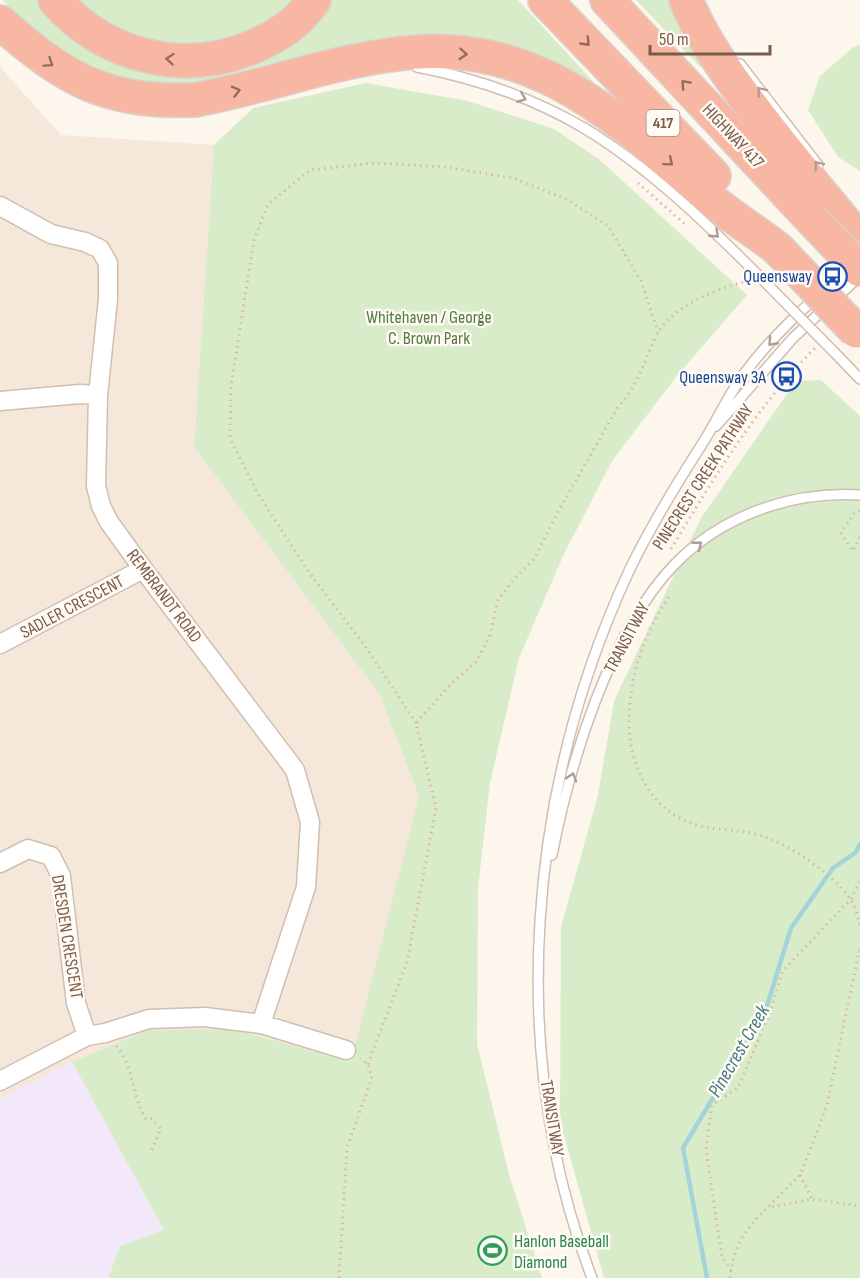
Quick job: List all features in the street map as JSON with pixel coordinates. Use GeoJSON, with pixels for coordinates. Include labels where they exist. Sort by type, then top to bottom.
{"type":"FeatureCollection","features":[{"type":"Feature","properties":{"kind":"highway"},"geometry":{"type":"LineString","coordinates":[[55,0],[69,16],[96,35],[131,52],[168,60],[207,61],[242,52],[276,36],[303,16],[314,0]]}},
{"type":"Feature","properties":{"kind":"highway","name":"417"},"geometry":{"type":"LineString","coordinates":[[545,0],[728,191],[850,339]]}},
{"type":"Feature","properties":{"kind":"highway","name":"HIGHWAY 417"},"geometry":{"type":"LineString","coordinates":[[607,0],[820,211],[860,270]]}},
{"type":"Feature","properties":{"kind":"highway"},"geometry":{"type":"LineString","coordinates":[[689,6],[710,47],[733,83],[820,211],[860,240]]}},
{"type":"Feature","properties":{"kind":"highway"},"geometry":{"type":"LineString","coordinates":[[1,22],[33,52],[63,72],[94,88],[138,98],[195,100],[391,54],[417,52],[480,55],[528,69],[568,87],[609,113],[722,208],[778,249]]}},
{"type":"Feature","properties":{"kind":"street","name":"REMBRANDT ROAD"},"geometry":{"type":"LineString","coordinates":[[0,206],[51,234],[85,242],[100,249],[108,263],[108,299],[98,395],[96,486],[101,506],[109,522],[143,569],[295,770],[310,822],[306,887],[261,1024]]}},
{"type":"Feature","properties":{"kind":"street"},"geometry":{"type":"LineString","coordinates":[[0,401],[80,394],[98,395]]}},
{"type":"Feature","properties":{"kind":"street","name":"SADLER CRESCENT"},"geometry":{"type":"LineString","coordinates":[[0,644],[143,569]]}},
{"type":"Feature","properties":{"kind":"street","name":"DRESDEN CRESCENT"},"geometry":{"type":"LineString","coordinates":[[0,863],[28,849],[51,856],[61,876],[76,1003],[96,1034]]}},
{"type":"Feature","properties":{"kind":"street"},"geometry":{"type":"LineString","coordinates":[[0,1081],[96,1034],[149,1019],[205,1017],[261,1024],[346,1050]]}},
{"type":"Feature","properties":{"kind":"lane"},"geometry":{"type":"LineString","coordinates":[[689,6],[716,37]]}},
{"type":"Feature","properties":{"kind":"lane"},"geometry":{"type":"LineString","coordinates":[[731,52],[822,169]]}},
{"type":"Feature","properties":{"kind":"lane"},"geometry":{"type":"LineString","coordinates":[[322,69],[363,64],[406,65],[435,70],[492,87],[534,103],[584,128],[629,160],[677,199],[756,273],[850,339],[860,379]]}},
{"type":"Feature","properties":{"kind":"lane","name":"TRANSITWAY"},"geometry":{"type":"LineString","coordinates":[[592,1278],[567,1198],[551,1120],[542,1042],[539,978],[541,916],[549,830],[578,703],[625,580],[644,541],[725,403],[750,367],[785,327],[860,259]]}},
{"type":"Feature","properties":{"kind":"lane","name":"TRANSITWAY"},"geometry":{"type":"LineString","coordinates":[[705,439],[793,338],[860,276]]}},
{"type":"Feature","properties":{"kind":"lane","name":"TRANSITWAY"},"geometry":{"type":"LineString","coordinates":[[541,916],[556,831],[584,736],[622,643],[657,586],[676,563],[689,552],[738,518],[776,503],[799,498],[819,495],[860,495]]}},
{"type":"Feature","properties":{"kind":"path"},"geometry":{"type":"LineString","coordinates":[[339,1278],[347,1148],[372,1077],[368,1064],[407,962],[436,808],[416,723],[365,646],[308,571],[257,492],[230,438],[231,385],[254,240],[268,204],[310,170],[375,163],[446,167],[513,178],[566,199],[608,226],[641,281],[658,332]]}},
{"type":"Feature","properties":{"kind":"path"},"geometry":{"type":"LineString","coordinates":[[416,723],[450,685],[477,661],[490,635],[498,600],[516,576],[534,559],[559,510],[618,407],[631,392],[663,325],[699,298],[726,286],[749,281]]}},
{"type":"Feature","properties":{"kind":"path","name":"PINECREST CREEK PATHWAY"},"geometry":{"type":"LineString","coordinates":[[667,556],[732,452],[802,362],[801,355]]}},
{"type":"Feature","properties":{"kind":"path"},"geometry":{"type":"LineString","coordinates":[[860,512],[855,512],[841,533],[853,551],[860,536]]}},
{"type":"Feature","properties":{"kind":"path"},"geometry":{"type":"LineString","coordinates":[[669,597],[643,645],[632,681],[629,734],[632,755],[639,774],[650,793],[665,808],[682,819],[700,826],[759,834],[777,841],[837,883],[851,899],[860,926]]}},
{"type":"Feature","properties":{"kind":"path"},"geometry":{"type":"LineString","coordinates":[[731,1271],[722,1257],[706,1150],[712,1106],[738,1088],[771,1010],[782,972],[851,899],[860,881]]}},
{"type":"Feature","properties":{"kind":"path"},"geometry":{"type":"LineString","coordinates":[[730,1278],[734,1256],[741,1239],[756,1219],[800,1175],[826,1105],[860,947]]}},
{"type":"Feature","properties":{"kind":"path"},"geometry":{"type":"LineString","coordinates":[[96,1034],[122,1052],[137,1093],[139,1108],[145,1118],[152,1119],[161,1129],[151,1152]]}},
{"type":"Feature","properties":{"kind":"path"},"geometry":{"type":"LineString","coordinates":[[346,1050],[368,1064]]}},
{"type":"Feature","properties":{"kind":"path"},"geometry":{"type":"LineString","coordinates":[[800,1175],[812,1199]]}},
{"type":"Feature","properties":{"kind":"path"},"geometry":{"type":"LineString","coordinates":[[770,1207],[812,1199],[860,1206]]}},
{"type":"Feature","properties":{"kind":"shaded area"},"geometry":{"type":"Polygon","coordinates":[[[0,67],[61,135],[214,145],[194,447],[380,695],[410,760],[419,796],[416,841],[351,1062],[233,1029],[72,1062],[0,1099],[0,67]]]}},
{"type":"Feature","properties":{"kind":"shaded area"},"geometry":{"type":"Polygon","coordinates":[[[72,1062],[164,1230],[120,1246],[108,1278],[0,1278],[0,1099],[72,1062]]]}},
{"type":"Feature","properties":{"kind":"green space"},"geometry":{"type":"Polygon","coordinates":[[[3,0],[39,0],[119,59],[306,28],[330,0],[518,0],[600,89],[600,96],[527,58],[181,88],[143,86],[72,62],[17,19],[3,0]]]}},
{"type":"Feature","properties":{"kind":"green space"},"geometry":{"type":"Polygon","coordinates":[[[70,0],[295,0],[281,14],[247,34],[229,41],[190,47],[151,43],[128,37],[70,0]]]}},
{"type":"Feature","properties":{"kind":"green space"},"geometry":{"type":"Polygon","coordinates":[[[636,0],[671,0],[705,61],[700,67],[636,0]]]}},
{"type":"Feature","properties":{"kind":"green space"},"geometry":{"type":"Polygon","coordinates":[[[860,44],[860,171],[838,157],[808,110],[820,76],[852,48],[860,44]]]}},
{"type":"Feature","properties":{"kind":"green space","name":"Whitehaven / George C. Brown Park"},"geometry":{"type":"Polygon","coordinates":[[[366,83],[468,101],[554,129],[600,160],[747,295],[676,377],[612,461],[563,556],[519,658],[490,783],[478,888],[477,1044],[510,1178],[542,1278],[108,1278],[120,1246],[164,1230],[72,1062],[149,1030],[233,1029],[351,1062],[419,796],[380,695],[194,447],[214,145],[253,108],[366,83]]]}},
{"type":"Feature","properties":{"kind":"green space"},"geometry":{"type":"Polygon","coordinates":[[[821,380],[860,416],[860,1278],[604,1278],[560,1121],[561,927],[598,795],[614,701],[701,518],[796,381],[821,380]]]}},
{"type":"Feature","properties":{"kind":"waterway","name":"Pinecrest Creek"},"geometry":{"type":"LineString","coordinates":[[707,1278],[683,1148],[766,1009],[791,928],[833,868],[855,853],[860,844]]}},
{"type":"Feature","properties":{"kind":"place","name":"Queensway"},"geometry":{"type":"Point","coordinates":[833,276]}},
{"type":"Feature","properties":{"kind":"place","name":"Queensway 3A"},"geometry":{"type":"Point","coordinates":[787,377]}},
{"type":"Feature","properties":{"kind":"place","name":"Hanlon Baseball Diamond"},"geometry":{"type":"Point","coordinates":[493,1251]}}]}
